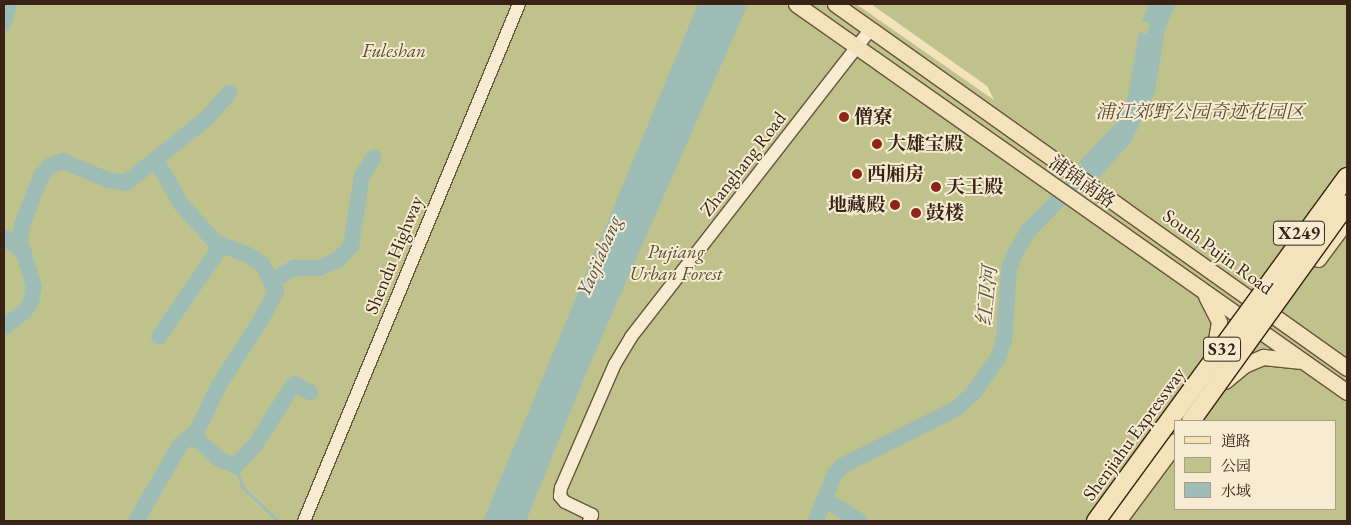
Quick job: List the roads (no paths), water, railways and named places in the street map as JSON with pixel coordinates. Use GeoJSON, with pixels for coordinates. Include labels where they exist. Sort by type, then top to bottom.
{"type":"FeatureCollection","features":[{"type":"Feature","properties":{"kind":"highway","name":"Shenjiahu Expressway"},"geometry":{"type":"LineString","coordinates":[[1096,521],[1347,177]]}},
{"type":"Feature","properties":{"kind":"highway","name":"Shenjiahu Expressway"},"geometry":{"type":"LineString","coordinates":[[1194,420],[1347,204]]}},
{"type":"Feature","properties":{"kind":"highway","name":"Shenjiahu Expressway"},"geometry":{"type":"LineString","coordinates":[[1119,521],[1174,444]]}},
{"type":"Feature","properties":{"kind":"main road","name":"浦锦南路"},"geometry":{"type":"LineString","coordinates":[[796,4],[1347,392]]}},
{"type":"Feature","properties":{"kind":"main road","name":"South Pujin Road"},"geometry":{"type":"LineString","coordinates":[[835,4],[1068,167],[1347,368]]}},
{"type":"Feature","properties":{"kind":"main road","name":"X249"},"geometry":{"type":"LineString","coordinates":[[1093,521],[1347,166]]}},
{"type":"Feature","properties":{"kind":"main road"},"geometry":{"type":"LineString","coordinates":[[1194,420],[1347,220]]}},
{"type":"Feature","properties":{"kind":"main road"},"geometry":{"type":"LineString","coordinates":[[1202,291],[1213,305],[1219,322],[1213,355]]}},
{"type":"Feature","properties":{"kind":"main road"},"geometry":{"type":"LineString","coordinates":[[1225,381],[1244,365],[1263,357],[1307,364]]}},
{"type":"Feature","properties":{"kind":"main road"},"geometry":{"type":"LineString","coordinates":[[1119,521],[1174,449]]}},
{"type":"Feature","properties":{"kind":"street","name":"Shendu Highway"},"geometry":{"type":"LineString","coordinates":[[304,521],[519,4]]}},
{"type":"Feature","properties":{"kind":"street","name":"Zhanghang Road"},"geometry":{"type":"LineString","coordinates":[[590,521],[592,515],[565,502],[560,496],[561,488],[615,364],[631,337],[871,29]]}},
{"type":"Feature","properties":{"kind":"water","name":"Yaojiabang"},"geometry":{"type":"Polygon","coordinates":[[[698,4],[748,4],[587,371],[526,521],[483,521],[698,4]]]}},
{"type":"Feature","properties":{"kind":"water"},"geometry":{"type":"Polygon","coordinates":[[[1149,4],[1176,4],[1165,28],[1142,21],[1149,4]]]}},
{"type":"Feature","properties":{"kind":"water"},"geometry":{"type":"Polygon","coordinates":[[[1139,32],[1164,38],[1155,92],[1131,142],[1099,178],[1079,162],[1117,122],[1127,101],[1139,32]]]}},
{"type":"Feature","properties":{"kind":"waterway"},"geometry":{"type":"LineString","coordinates":[[4,23],[9,4]]}},
{"type":"Feature","properties":{"kind":"waterway","name":"红卫河"},"geometry":{"type":"LineString","coordinates":[[1149,56],[1164,4]]}},
{"type":"Feature","properties":{"kind":"waterway"},"geometry":{"type":"LineString","coordinates":[[4,327],[25,311],[31,301],[34,287],[20,241],[22,225],[41,176],[50,166],[63,161],[108,180],[126,183],[208,117],[229,93]]}},
{"type":"Feature","properties":{"kind":"waterway","name":"红卫河"},"geometry":{"type":"LineString","coordinates":[[816,521],[834,475],[842,466],[956,409],[975,391],[999,356],[1004,340],[1009,270],[1015,253],[1029,230],[1103,155]]}},
{"type":"Feature","properties":{"kind":"waterway"},"geometry":{"type":"LineString","coordinates":[[272,281],[294,268],[319,268],[339,259],[351,246],[362,176],[374,157]]}},
{"type":"Feature","properties":{"kind":"waterway"},"geometry":{"type":"LineString","coordinates":[[136,521],[180,445],[197,431],[218,387],[262,318],[276,291],[262,264],[248,255],[216,243],[181,204],[160,167],[154,163]]}},
{"type":"Feature","properties":{"kind":"waterway"},"geometry":{"type":"LineString","coordinates":[[4,237],[24,252]]}},
{"type":"Feature","properties":{"kind":"waterway"},"geometry":{"type":"LineString","coordinates":[[159,337],[221,246]]}},
{"type":"Feature","properties":{"kind":"waterway"},"geometry":{"type":"LineString","coordinates":[[193,436],[219,459],[236,466],[255,445],[294,384],[310,392]]}},
{"type":"Feature","properties":{"kind":"waterway"},"geometry":{"type":"LineString","coordinates":[[236,466],[242,486],[278,521]]}},
{"type":"Feature","properties":{"kind":"waterway"},"geometry":{"type":"LineString","coordinates":[[826,500],[860,521]]}},
{"type":"Feature","properties":{"kind":"place","name":"僧寮"},"geometry":{"type":"Point","coordinates":[844,117]}},
{"type":"Feature","properties":{"kind":"place","name":"大雄宝殿"},"geometry":{"type":"Point","coordinates":[877,144]}},
{"type":"Feature","properties":{"kind":"place","name":"西厢房"},"geometry":{"type":"Point","coordinates":[857,174]}},
{"type":"Feature","properties":{"kind":"place","name":"天王殿"},"geometry":{"type":"Point","coordinates":[936,187]}},
{"type":"Feature","properties":{"kind":"place","name":"地藏殿"},"geometry":{"type":"Point","coordinates":[895,205]}},
{"type":"Feature","properties":{"kind":"place","name":"鼓楼"},"geometry":{"type":"Point","coordinates":[916,213]}},
{"type":"Feature","properties":{"kind":"park label","name":"Fuleshan"},"geometry":{"type":"Point","coordinates":[394,51]}},
{"type":"Feature","properties":{"kind":"park label","name":"浦江郊野公园奇迹花园区"},"geometry":{"type":"Point","coordinates":[1200,112]}},
{"type":"Feature","properties":{"kind":"park label","name":"Pujiang Urban Forest"},"geometry":{"type":"Point","coordinates":[676,263]}}]}
